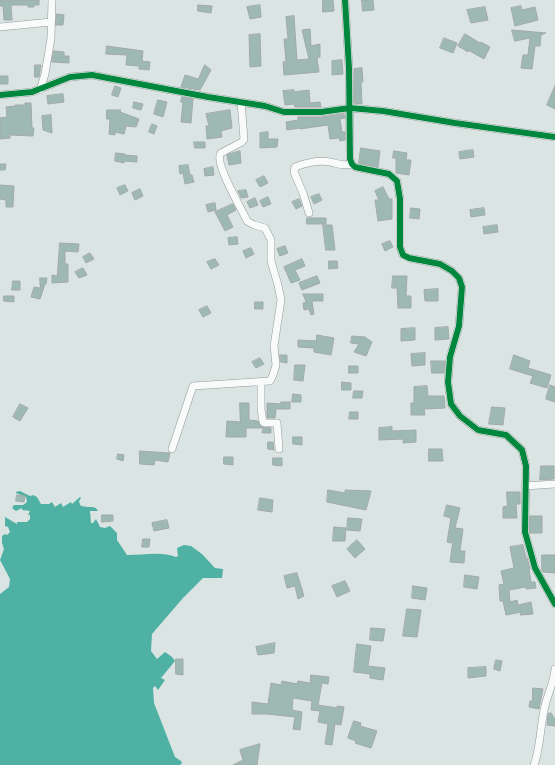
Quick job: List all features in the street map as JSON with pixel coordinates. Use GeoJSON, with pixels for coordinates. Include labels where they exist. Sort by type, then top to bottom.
{"type":"FeatureCollection","features":[{"type":"Feature","properties":{"kind":"street"},"geometry":{"type":"LineString","coordinates":[[40,90],[45,74],[51,38],[52,0]]}},
{"type":"Feature","properties":{"kind":"street"},"geometry":{"type":"LineString","coordinates":[[345,0],[348,32],[350,159],[355,167],[390,174],[397,181],[400,199],[400,247],[403,254],[409,258],[440,264],[452,271],[459,278],[462,288],[459,326],[450,357],[448,382],[451,404],[460,416],[478,430],[506,435],[522,450],[526,466],[525,532],[535,568],[555,604]]}},
{"type":"Feature","properties":{"kind":"street"},"geometry":{"type":"LineString","coordinates":[[0,27],[51,22]]}},
{"type":"Feature","properties":{"kind":"street"},"geometry":{"type":"LineString","coordinates":[[0,95],[32,92],[70,77],[92,75],[265,106],[284,112],[321,112],[350,108],[383,111],[555,137]]}},
{"type":"Feature","properties":{"kind":"street"},"geometry":{"type":"LineString","coordinates":[[172,449],[193,386],[270,381],[276,365],[274,346],[281,300],[270,261],[271,240],[265,228],[254,225],[247,220],[223,173],[218,159],[221,153],[242,142],[244,139],[241,102]]}},
{"type":"Feature","properties":{"kind":"street"},"geometry":{"type":"LineString","coordinates":[[309,213],[303,193],[294,172],[295,167],[317,161],[329,162],[342,166],[352,164]]}},
{"type":"Feature","properties":{"kind":"street"},"geometry":{"type":"LineString","coordinates":[[261,382],[261,409],[263,422],[277,423],[279,449]]}},
{"type":"Feature","properties":{"kind":"street"},"geometry":{"type":"LineString","coordinates":[[525,486],[555,484]]}},
{"type":"Feature","properties":{"kind":"street"},"geometry":{"type":"LineString","coordinates":[[534,765],[538,754],[545,706],[554,678],[555,669]]}},
{"type":"Feature","properties":{"kind":"shaded area"},"geometry":{"type":"Polygon","coordinates":[[[20,491],[30,496],[33,495],[37,497],[41,504],[49,504],[52,502],[55,507],[61,503],[63,507],[71,502],[72,504],[80,497],[80,505],[96,508],[98,511],[90,511],[91,523],[93,523],[96,519],[100,527],[105,528],[110,526],[117,533],[117,540],[127,555],[165,554],[176,557],[178,556],[177,548],[184,545],[191,546],[202,554],[215,568],[223,569],[222,578],[203,578],[183,598],[152,634],[151,651],[157,659],[165,652],[175,661],[161,678],[165,680],[158,690],[155,686],[153,688],[154,703],[175,757],[182,763],[180,765],[0,765],[0,594],[9,587],[10,579],[0,560],[4,549],[2,536],[5,534],[7,535],[10,532],[8,527],[5,526],[5,517],[17,524],[17,522],[27,522],[30,519],[30,515],[28,515],[30,511],[22,510],[22,508],[16,511],[12,508],[14,505],[23,505],[27,502],[26,497],[16,493],[20,491]]]}},
{"type":"Feature","properties":{"kind":"building"},"geometry":{"type":"Polygon","coordinates":[[[0,0],[39,0],[39,5],[28,7],[28,5],[11,5],[12,20],[4,20],[3,6],[0,6],[0,0]]]}},
{"type":"Feature","properties":{"kind":"building"},"geometry":{"type":"Polygon","coordinates":[[[323,0],[333,0],[334,11],[323,12],[323,0]]]}},
{"type":"Feature","properties":{"kind":"building"},"geometry":{"type":"Polygon","coordinates":[[[362,0],[373,0],[374,10],[363,11],[362,0]]]}},
{"type":"Feature","properties":{"kind":"building"},"geometry":{"type":"Polygon","coordinates":[[[198,5],[212,6],[211,13],[198,11],[198,5]]]}},
{"type":"Feature","properties":{"kind":"building"},"geometry":{"type":"Polygon","coordinates":[[[260,5],[261,17],[250,19],[247,7],[260,5]]]}},
{"type":"Feature","properties":{"kind":"building"},"geometry":{"type":"Polygon","coordinates":[[[521,6],[522,10],[535,7],[538,20],[515,26],[511,8],[521,6]]]}},
{"type":"Feature","properties":{"kind":"building"},"geometry":{"type":"Polygon","coordinates":[[[485,7],[488,20],[471,23],[467,10],[485,7]]]}},
{"type":"Feature","properties":{"kind":"building"},"geometry":{"type":"Polygon","coordinates":[[[57,14],[64,15],[63,25],[56,25],[57,14]]]}},
{"type":"Feature","properties":{"kind":"building"},"geometry":{"type":"Polygon","coordinates":[[[294,16],[297,60],[309,59],[302,30],[310,29],[311,46],[320,44],[320,57],[317,58],[319,72],[284,75],[283,62],[286,61],[284,39],[288,39],[286,17],[294,16]]]}},
{"type":"Feature","properties":{"kind":"building"},"geometry":{"type":"Polygon","coordinates":[[[512,30],[546,33],[541,35],[540,46],[535,46],[532,69],[521,68],[523,55],[528,55],[530,38],[515,41],[512,30]]]}},
{"type":"Feature","properties":{"kind":"building"},"geometry":{"type":"Polygon","coordinates":[[[260,34],[261,66],[250,67],[249,35],[260,34]]]}},
{"type":"Feature","properties":{"kind":"building"},"geometry":{"type":"Polygon","coordinates":[[[465,34],[490,47],[484,59],[458,46],[465,34]]]}},
{"type":"Feature","properties":{"kind":"building"},"geometry":{"type":"Polygon","coordinates":[[[444,38],[457,43],[453,53],[440,48],[444,38]]]}},
{"type":"Feature","properties":{"kind":"building"},"geometry":{"type":"Polygon","coordinates":[[[107,46],[143,51],[142,61],[150,62],[149,70],[139,69],[139,66],[126,65],[127,55],[106,54],[107,46]]]}},
{"type":"Feature","properties":{"kind":"building"},"geometry":{"type":"Polygon","coordinates":[[[54,51],[64,52],[64,56],[69,56],[69,63],[52,62],[54,51]]]}},
{"type":"Feature","properties":{"kind":"building"},"geometry":{"type":"Polygon","coordinates":[[[342,60],[343,74],[332,75],[332,61],[342,60]]]}},
{"type":"Feature","properties":{"kind":"building"},"geometry":{"type":"Polygon","coordinates":[[[35,65],[41,65],[39,77],[35,77],[35,65]]]}},
{"type":"Feature","properties":{"kind":"building"},"geometry":{"type":"Polygon","coordinates":[[[205,65],[211,70],[200,90],[181,87],[185,75],[198,79],[205,65]]]}},
{"type":"Feature","properties":{"kind":"building"},"geometry":{"type":"Polygon","coordinates":[[[362,68],[362,104],[354,103],[354,69],[362,68]]]}},
{"type":"Feature","properties":{"kind":"building"},"geometry":{"type":"Polygon","coordinates":[[[0,76],[8,76],[8,84],[0,84],[0,76]]]}},
{"type":"Feature","properties":{"kind":"building"},"geometry":{"type":"Polygon","coordinates":[[[115,86],[121,88],[118,97],[112,95],[115,86]]]}},
{"type":"Feature","properties":{"kind":"building"},"geometry":{"type":"Polygon","coordinates":[[[555,86],[555,109],[547,105],[555,86]]]}},
{"type":"Feature","properties":{"kind":"building"},"geometry":{"type":"Polygon","coordinates":[[[294,90],[294,92],[309,90],[310,103],[320,102],[321,107],[295,107],[294,104],[285,105],[283,91],[294,90]]]}},
{"type":"Feature","properties":{"kind":"building"},"geometry":{"type":"Polygon","coordinates":[[[63,94],[64,102],[48,104],[47,96],[63,94]]]}},
{"type":"Feature","properties":{"kind":"building"},"geometry":{"type":"Polygon","coordinates":[[[182,97],[193,99],[191,123],[181,122],[182,97]]]}},
{"type":"Feature","properties":{"kind":"building"},"geometry":{"type":"Polygon","coordinates":[[[158,100],[167,102],[163,117],[154,114],[158,100]]]}},
{"type":"Feature","properties":{"kind":"building"},"geometry":{"type":"Polygon","coordinates":[[[134,102],[143,104],[141,110],[133,108],[134,102]]]}},
{"type":"Feature","properties":{"kind":"building"},"geometry":{"type":"Polygon","coordinates":[[[25,103],[31,103],[32,128],[34,128],[33,136],[10,135],[10,138],[0,139],[0,118],[7,117],[6,107],[26,105],[25,103]]]}},
{"type":"Feature","properties":{"kind":"building"},"geometry":{"type":"Polygon","coordinates":[[[107,110],[121,110],[120,112],[139,119],[136,127],[126,126],[124,134],[115,132],[115,135],[109,134],[110,119],[107,119],[107,110]]]}},
{"type":"Feature","properties":{"kind":"building"},"geometry":{"type":"Polygon","coordinates":[[[230,110],[232,128],[221,131],[222,137],[207,139],[206,126],[209,126],[206,114],[230,110]]]}},
{"type":"Feature","properties":{"kind":"building"},"geometry":{"type":"Polygon","coordinates":[[[344,114],[345,118],[340,119],[342,132],[345,132],[345,140],[340,141],[339,138],[330,139],[328,125],[287,130],[286,122],[298,120],[298,117],[321,117],[344,114]]]}},
{"type":"Feature","properties":{"kind":"building"},"geometry":{"type":"Polygon","coordinates":[[[51,115],[52,133],[43,130],[42,116],[51,115]]]}},
{"type":"Feature","properties":{"kind":"building"},"geometry":{"type":"Polygon","coordinates":[[[152,124],[157,126],[154,134],[149,132],[152,124]]]}},
{"type":"Feature","properties":{"kind":"building"},"geometry":{"type":"Polygon","coordinates":[[[268,132],[268,139],[278,139],[277,147],[260,148],[260,133],[268,132]]]}},
{"type":"Feature","properties":{"kind":"building"},"geometry":{"type":"Polygon","coordinates":[[[194,142],[205,142],[205,148],[195,148],[194,142]]]}},
{"type":"Feature","properties":{"kind":"building"},"geometry":{"type":"Polygon","coordinates":[[[361,148],[380,151],[378,167],[359,163],[361,148]]]}},
{"type":"Feature","properties":{"kind":"building"},"geometry":{"type":"Polygon","coordinates":[[[473,150],[474,157],[460,159],[459,152],[473,150]]]}},
{"type":"Feature","properties":{"kind":"building"},"geometry":{"type":"Polygon","coordinates":[[[240,151],[241,163],[229,165],[227,155],[240,151]]]}},
{"type":"Feature","properties":{"kind":"building"},"geometry":{"type":"Polygon","coordinates":[[[394,151],[407,153],[406,160],[411,160],[409,175],[396,173],[396,158],[393,158],[394,151]]]}},
{"type":"Feature","properties":{"kind":"building"},"geometry":{"type":"Polygon","coordinates":[[[116,153],[137,156],[137,162],[124,161],[124,163],[115,161],[116,153]]]}},
{"type":"Feature","properties":{"kind":"building"},"geometry":{"type":"Polygon","coordinates":[[[0,164],[6,164],[5,170],[0,170],[0,164]]]}},
{"type":"Feature","properties":{"kind":"building"},"geometry":{"type":"Polygon","coordinates":[[[188,165],[190,175],[192,175],[194,182],[185,184],[183,173],[180,174],[179,166],[188,165]]]}},
{"type":"Feature","properties":{"kind":"building"},"geometry":{"type":"Polygon","coordinates":[[[213,167],[214,175],[205,176],[204,169],[213,167]]]}},
{"type":"Feature","properties":{"kind":"building"},"geometry":{"type":"Polygon","coordinates":[[[264,176],[268,183],[260,187],[256,180],[264,176]]]}},
{"type":"Feature","properties":{"kind":"building"},"geometry":{"type":"Polygon","coordinates":[[[0,185],[14,186],[13,207],[6,207],[6,200],[0,199],[0,185]]]}},
{"type":"Feature","properties":{"kind":"building"},"geometry":{"type":"Polygon","coordinates":[[[125,185],[128,191],[120,195],[117,188],[125,185]]]}},
{"type":"Feature","properties":{"kind":"building"},"geometry":{"type":"Polygon","coordinates":[[[383,187],[389,199],[392,199],[392,219],[378,221],[375,200],[379,200],[375,191],[383,187]]]}},
{"type":"Feature","properties":{"kind":"building"},"geometry":{"type":"Polygon","coordinates":[[[140,189],[143,196],[135,200],[132,193],[140,189]]]}},
{"type":"Feature","properties":{"kind":"building"},"geometry":{"type":"Polygon","coordinates":[[[246,190],[248,197],[241,198],[238,191],[246,190]]]}},
{"type":"Feature","properties":{"kind":"building"},"geometry":{"type":"Polygon","coordinates":[[[319,194],[322,200],[314,204],[311,197],[319,194]]]}},
{"type":"Feature","properties":{"kind":"building"},"geometry":{"type":"Polygon","coordinates":[[[268,197],[271,204],[263,207],[260,201],[268,197]]]}},
{"type":"Feature","properties":{"kind":"building"},"geometry":{"type":"Polygon","coordinates":[[[255,198],[258,205],[250,208],[247,202],[255,198]]]}},
{"type":"Feature","properties":{"kind":"building"},"geometry":{"type":"Polygon","coordinates":[[[299,199],[302,206],[296,209],[292,202],[299,199]]]}},
{"type":"Feature","properties":{"kind":"building"},"geometry":{"type":"Polygon","coordinates":[[[215,203],[216,210],[208,212],[206,205],[215,203]]]}},
{"type":"Feature","properties":{"kind":"building"},"geometry":{"type":"Polygon","coordinates":[[[233,204],[236,210],[227,215],[233,227],[225,231],[215,212],[233,204]]]}},
{"type":"Feature","properties":{"kind":"building"},"geometry":{"type":"Polygon","coordinates":[[[411,208],[420,209],[419,219],[410,218],[411,208]]]}},
{"type":"Feature","properties":{"kind":"building"},"geometry":{"type":"Polygon","coordinates":[[[484,208],[485,215],[471,217],[470,210],[484,208]]]}},
{"type":"Feature","properties":{"kind":"building"},"geometry":{"type":"Polygon","coordinates":[[[307,218],[326,218],[326,224],[307,224],[307,218]]]}},
{"type":"Feature","properties":{"kind":"building"},"geometry":{"type":"Polygon","coordinates":[[[323,225],[332,225],[335,250],[326,250],[323,225]]]}},
{"type":"Feature","properties":{"kind":"building"},"geometry":{"type":"Polygon","coordinates":[[[497,225],[498,232],[484,234],[483,227],[497,225]]]}},
{"type":"Feature","properties":{"kind":"building"},"geometry":{"type":"Polygon","coordinates":[[[237,237],[238,244],[229,245],[228,238],[237,237]]]}},
{"type":"Feature","properties":{"kind":"building"},"geometry":{"type":"Polygon","coordinates":[[[390,241],[393,247],[385,251],[382,244],[390,241]]]}},
{"type":"Feature","properties":{"kind":"building"},"geometry":{"type":"Polygon","coordinates":[[[60,243],[79,244],[78,252],[65,251],[65,264],[68,264],[68,282],[52,283],[52,275],[57,276],[60,243]]]}},
{"type":"Feature","properties":{"kind":"building"},"geometry":{"type":"Polygon","coordinates":[[[285,246],[288,253],[280,256],[277,249],[285,246]]]}},
{"type":"Feature","properties":{"kind":"building"},"geometry":{"type":"Polygon","coordinates":[[[251,248],[254,254],[246,258],[243,251],[251,248]]]}},
{"type":"Feature","properties":{"kind":"building"},"geometry":{"type":"Polygon","coordinates":[[[90,253],[94,259],[86,263],[83,257],[90,253]]]}},
{"type":"Feature","properties":{"kind":"building"},"geometry":{"type":"Polygon","coordinates":[[[215,259],[219,265],[211,269],[207,262],[215,259]]]}},
{"type":"Feature","properties":{"kind":"building"},"geometry":{"type":"Polygon","coordinates":[[[302,259],[305,266],[295,270],[300,280],[291,283],[284,267],[302,259]]]}},
{"type":"Feature","properties":{"kind":"building"},"geometry":{"type":"Polygon","coordinates":[[[329,261],[337,261],[338,268],[329,269],[329,261]]]}},
{"type":"Feature","properties":{"kind":"building"},"geometry":{"type":"Polygon","coordinates":[[[83,268],[87,275],[79,278],[75,272],[83,268]]]}},
{"type":"Feature","properties":{"kind":"building"},"geometry":{"type":"Polygon","coordinates":[[[317,276],[320,283],[302,290],[299,283],[317,276]]]}},
{"type":"Feature","properties":{"kind":"building"},"geometry":{"type":"Polygon","coordinates":[[[393,276],[407,276],[406,296],[411,296],[411,308],[398,308],[397,288],[392,288],[393,276]]]}},
{"type":"Feature","properties":{"kind":"building"},"geometry":{"type":"Polygon","coordinates":[[[40,278],[47,278],[40,299],[31,297],[34,287],[40,288],[40,278]]]}},
{"type":"Feature","properties":{"kind":"building"},"geometry":{"type":"Polygon","coordinates":[[[13,281],[20,281],[20,290],[12,290],[13,281]]]}},
{"type":"Feature","properties":{"kind":"building"},"geometry":{"type":"Polygon","coordinates":[[[438,289],[438,301],[425,301],[424,290],[438,289]]]}},
{"type":"Feature","properties":{"kind":"building"},"geometry":{"type":"Polygon","coordinates":[[[303,294],[323,294],[323,301],[312,301],[314,314],[311,315],[309,309],[304,310],[303,303],[306,302],[303,294]]]}},
{"type":"Feature","properties":{"kind":"building"},"geometry":{"type":"Polygon","coordinates":[[[4,296],[14,296],[14,302],[4,301],[4,296]]]}},
{"type":"Feature","properties":{"kind":"building"},"geometry":{"type":"Polygon","coordinates":[[[255,302],[263,302],[263,309],[255,309],[255,302]]]}},
{"type":"Feature","properties":{"kind":"building"},"geometry":{"type":"Polygon","coordinates":[[[207,306],[211,313],[203,317],[199,310],[207,306]]]}},
{"type":"Feature","properties":{"kind":"building"},"geometry":{"type":"Polygon","coordinates":[[[448,327],[449,339],[435,340],[435,328],[448,327]]]}},
{"type":"Feature","properties":{"kind":"building"},"geometry":{"type":"Polygon","coordinates":[[[415,328],[415,340],[401,341],[401,329],[415,328]]]}},
{"type":"Feature","properties":{"kind":"building"},"geometry":{"type":"Polygon","coordinates":[[[317,335],[334,338],[331,355],[314,352],[314,348],[298,347],[298,340],[316,341],[317,335]]]}},
{"type":"Feature","properties":{"kind":"building"},"geometry":{"type":"Polygon","coordinates":[[[352,336],[365,337],[372,342],[366,356],[354,352],[359,344],[351,343],[352,336]]]}},
{"type":"Feature","properties":{"kind":"building"},"geometry":{"type":"Polygon","coordinates":[[[425,353],[425,365],[412,366],[411,354],[425,353]]]}},
{"type":"Feature","properties":{"kind":"building"},"geometry":{"type":"Polygon","coordinates":[[[280,355],[287,355],[287,363],[281,362],[280,355]]]}},
{"type":"Feature","properties":{"kind":"building"},"geometry":{"type":"Polygon","coordinates":[[[514,355],[530,361],[528,368],[551,375],[547,388],[530,383],[533,376],[510,369],[514,355]]]}},
{"type":"Feature","properties":{"kind":"building"},"geometry":{"type":"Polygon","coordinates":[[[260,358],[264,364],[256,368],[252,362],[260,358]]]}},
{"type":"Feature","properties":{"kind":"building"},"geometry":{"type":"Polygon","coordinates":[[[431,361],[445,361],[444,373],[432,373],[431,361]]]}},
{"type":"Feature","properties":{"kind":"building"},"geometry":{"type":"Polygon","coordinates":[[[295,365],[305,365],[303,381],[294,380],[295,365]]]}},
{"type":"Feature","properties":{"kind":"building"},"geometry":{"type":"Polygon","coordinates":[[[349,366],[358,366],[358,373],[349,373],[349,366]]]}},
{"type":"Feature","properties":{"kind":"building"},"geometry":{"type":"Polygon","coordinates":[[[342,382],[351,383],[351,390],[342,390],[342,382]]]}},
{"type":"Feature","properties":{"kind":"building"},"geometry":{"type":"Polygon","coordinates":[[[550,385],[555,387],[555,402],[546,399],[550,385]]]}},
{"type":"Feature","properties":{"kind":"building"},"geometry":{"type":"Polygon","coordinates":[[[427,386],[428,396],[444,396],[445,408],[424,409],[425,415],[411,415],[411,403],[414,403],[414,387],[427,386]]]}},
{"type":"Feature","properties":{"kind":"building"},"geometry":{"type":"Polygon","coordinates":[[[354,391],[363,391],[362,398],[353,398],[354,391]]]}},
{"type":"Feature","properties":{"kind":"building"},"geometry":{"type":"Polygon","coordinates":[[[293,394],[301,395],[301,402],[292,402],[293,394]]]}},
{"type":"Feature","properties":{"kind":"building"},"geometry":{"type":"Polygon","coordinates":[[[281,402],[290,402],[290,409],[276,409],[275,418],[267,418],[267,403],[281,404],[281,402]]]}},
{"type":"Feature","properties":{"kind":"building"},"geometry":{"type":"Polygon","coordinates":[[[240,403],[249,403],[249,420],[258,421],[261,426],[271,428],[271,433],[262,433],[263,428],[246,428],[246,437],[226,437],[227,421],[240,422],[240,403]]]}},
{"type":"Feature","properties":{"kind":"building"},"geometry":{"type":"Polygon","coordinates":[[[20,404],[28,408],[20,421],[13,417],[20,404]]]}},
{"type":"Feature","properties":{"kind":"building"},"geometry":{"type":"Polygon","coordinates":[[[492,407],[505,408],[503,425],[489,424],[492,407]]]}},
{"type":"Feature","properties":{"kind":"building"},"geometry":{"type":"Polygon","coordinates":[[[350,412],[358,412],[358,419],[349,419],[350,412]]]}},
{"type":"Feature","properties":{"kind":"building"},"geometry":{"type":"Polygon","coordinates":[[[392,427],[392,431],[416,430],[416,442],[403,443],[403,439],[379,440],[379,428],[392,427]]]}},
{"type":"Feature","properties":{"kind":"building"},"geometry":{"type":"Polygon","coordinates":[[[293,437],[302,437],[302,445],[293,444],[293,437]]]}},
{"type":"Feature","properties":{"kind":"building"},"geometry":{"type":"Polygon","coordinates":[[[268,442],[273,442],[274,450],[268,449],[268,442]]]}},
{"type":"Feature","properties":{"kind":"building"},"geometry":{"type":"Polygon","coordinates":[[[429,449],[442,449],[443,461],[429,461],[429,449]]]}},
{"type":"Feature","properties":{"kind":"building"},"geometry":{"type":"Polygon","coordinates":[[[140,451],[170,453],[168,462],[155,460],[154,465],[140,464],[140,451]]]}},
{"type":"Feature","properties":{"kind":"building"},"geometry":{"type":"Polygon","coordinates":[[[118,454],[124,455],[123,461],[117,459],[118,454]]]}},
{"type":"Feature","properties":{"kind":"building"},"geometry":{"type":"Polygon","coordinates":[[[224,457],[233,457],[233,465],[224,464],[224,457]]]}},
{"type":"Feature","properties":{"kind":"building"},"geometry":{"type":"Polygon","coordinates":[[[273,458],[282,458],[282,466],[273,465],[273,458]]]}},
{"type":"Feature","properties":{"kind":"building"},"geometry":{"type":"Polygon","coordinates":[[[541,466],[554,466],[554,479],[540,480],[541,466]]]}},
{"type":"Feature","properties":{"kind":"building"},"geometry":{"type":"Polygon","coordinates":[[[328,490],[345,493],[345,490],[371,491],[366,510],[327,502],[328,490]]]}},
{"type":"Feature","properties":{"kind":"building"},"geometry":{"type":"Polygon","coordinates":[[[507,492],[520,492],[520,504],[516,504],[517,518],[503,518],[503,507],[507,506],[507,492]]]}},
{"type":"Feature","properties":{"kind":"building"},"geometry":{"type":"Polygon","coordinates":[[[17,495],[25,496],[24,502],[16,501],[17,495]]]}},
{"type":"Feature","properties":{"kind":"building"},"geometry":{"type":"Polygon","coordinates":[[[260,498],[273,500],[272,512],[258,510],[260,498]]]}},
{"type":"Feature","properties":{"kind":"building"},"geometry":{"type":"Polygon","coordinates":[[[447,505],[460,508],[455,528],[463,529],[460,551],[465,551],[464,563],[450,562],[453,540],[452,539],[451,543],[447,542],[451,518],[444,516],[447,505]]]}},
{"type":"Feature","properties":{"kind":"building"},"geometry":{"type":"Polygon","coordinates":[[[102,515],[113,515],[113,521],[102,522],[102,515]]]}},
{"type":"Feature","properties":{"kind":"building"},"geometry":{"type":"Polygon","coordinates":[[[530,516],[542,516],[542,533],[530,533],[530,516]]]}},
{"type":"Feature","properties":{"kind":"building"},"geometry":{"type":"Polygon","coordinates":[[[348,518],[362,519],[360,531],[347,530],[348,518]]]}},
{"type":"Feature","properties":{"kind":"building"},"geometry":{"type":"Polygon","coordinates":[[[167,520],[169,528],[154,531],[152,523],[167,520]]]}},
{"type":"Feature","properties":{"kind":"building"},"geometry":{"type":"Polygon","coordinates":[[[334,527],[346,528],[345,541],[333,541],[334,527]]]}},
{"type":"Feature","properties":{"kind":"building"},"geometry":{"type":"Polygon","coordinates":[[[143,539],[150,539],[149,547],[142,547],[143,539]]]}},
{"type":"Feature","properties":{"kind":"building"},"geometry":{"type":"Polygon","coordinates":[[[357,540],[365,549],[355,558],[347,549],[357,540]]]}},
{"type":"Feature","properties":{"kind":"building"},"geometry":{"type":"Polygon","coordinates":[[[523,545],[530,569],[531,582],[535,582],[536,588],[526,589],[526,587],[509,590],[510,602],[517,600],[518,605],[531,602],[533,614],[520,615],[521,612],[506,615],[503,601],[500,601],[499,585],[504,584],[501,571],[514,568],[510,547],[523,545]]]}},
{"type":"Feature","properties":{"kind":"building"},"geometry":{"type":"Polygon","coordinates":[[[542,555],[555,555],[555,573],[543,572],[542,555]]]}},
{"type":"Feature","properties":{"kind":"building"},"geometry":{"type":"Polygon","coordinates":[[[297,573],[304,596],[298,599],[295,586],[287,588],[284,576],[297,573]]]}},
{"type":"Feature","properties":{"kind":"building"},"geometry":{"type":"Polygon","coordinates":[[[465,575],[479,577],[477,589],[464,587],[465,575]]]}},
{"type":"Feature","properties":{"kind":"building"},"geometry":{"type":"Polygon","coordinates":[[[345,581],[350,591],[337,597],[332,586],[345,581]]]}},
{"type":"Feature","properties":{"kind":"building"},"geometry":{"type":"Polygon","coordinates":[[[413,586],[427,588],[425,600],[412,598],[413,586]]]}},
{"type":"Feature","properties":{"kind":"building"},"geometry":{"type":"Polygon","coordinates":[[[407,609],[421,610],[417,637],[403,636],[407,609]]]}},
{"type":"Feature","properties":{"kind":"building"},"geometry":{"type":"Polygon","coordinates":[[[371,628],[385,629],[383,641],[370,640],[371,628]]]}},
{"type":"Feature","properties":{"kind":"building"},"geometry":{"type":"Polygon","coordinates":[[[275,643],[274,653],[258,655],[256,647],[275,643]]]}},
{"type":"Feature","properties":{"kind":"building"},"geometry":{"type":"Polygon","coordinates":[[[357,644],[371,646],[368,666],[385,668],[383,680],[370,678],[370,674],[354,672],[357,644]]]}},
{"type":"Feature","properties":{"kind":"building"},"geometry":{"type":"Polygon","coordinates":[[[176,659],[183,659],[183,675],[176,674],[176,659]]]}},
{"type":"Feature","properties":{"kind":"building"},"geometry":{"type":"Polygon","coordinates":[[[496,660],[502,661],[500,671],[494,669],[496,660]]]}},
{"type":"Feature","properties":{"kind":"building"},"geometry":{"type":"Polygon","coordinates":[[[486,667],[486,676],[468,678],[468,668],[486,667]]]}},
{"type":"Feature","properties":{"kind":"building"},"geometry":{"type":"Polygon","coordinates":[[[311,675],[329,677],[328,684],[322,683],[318,705],[337,708],[337,706],[344,707],[341,725],[335,724],[332,745],[325,744],[328,724],[318,722],[320,711],[311,710],[312,701],[293,698],[292,710],[302,712],[300,730],[293,729],[295,717],[252,714],[252,702],[268,704],[271,683],[281,685],[282,681],[297,684],[298,681],[310,683],[311,675]]]}},
{"type":"Feature","properties":{"kind":"building"},"geometry":{"type":"Polygon","coordinates":[[[533,688],[543,689],[539,709],[529,707],[530,701],[532,701],[533,688]]]}},
{"type":"Feature","properties":{"kind":"building"},"geometry":{"type":"Polygon","coordinates":[[[551,713],[555,719],[555,726],[547,725],[548,714],[551,713]]]}},
{"type":"Feature","properties":{"kind":"building"},"geometry":{"type":"Polygon","coordinates":[[[354,721],[361,723],[360,726],[377,731],[371,748],[355,743],[356,741],[348,738],[354,721]]]}},
{"type":"Feature","properties":{"kind":"building"},"geometry":{"type":"Polygon","coordinates":[[[260,744],[257,765],[233,765],[243,760],[240,750],[260,744]]]}},
{"type":"Feature","properties":{"kind":"cycle path"},"geometry":{"type":"LineString","coordinates":[[345,0],[349,68],[350,159],[355,167],[389,174],[397,181],[400,199],[400,247],[403,255],[409,258],[440,264],[452,271],[459,278],[462,287],[459,326],[450,357],[448,382],[451,404],[460,416],[478,430],[506,435],[522,450],[526,466],[525,532],[535,568],[555,604]]}},
{"type":"Feature","properties":{"kind":"cycle path"},"geometry":{"type":"LineString","coordinates":[[0,95],[32,92],[70,77],[92,75],[265,106],[284,112],[321,112],[350,108],[383,111],[555,137]]}}]}
